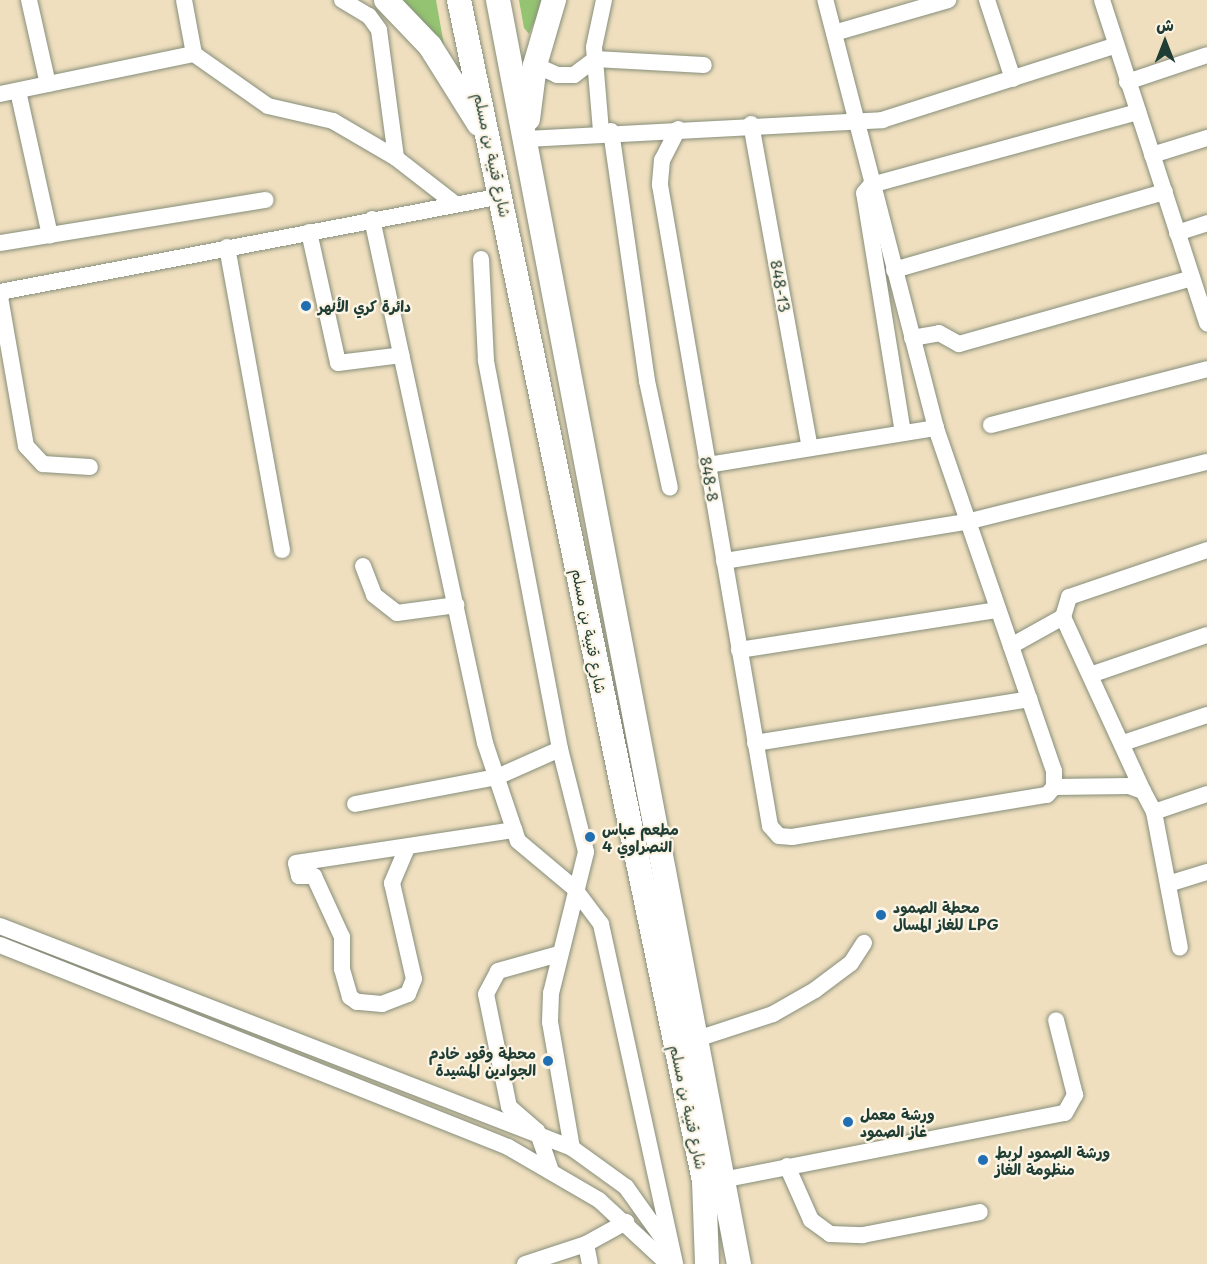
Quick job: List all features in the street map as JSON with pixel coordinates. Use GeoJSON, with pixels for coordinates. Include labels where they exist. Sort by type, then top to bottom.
{"type":"FeatureCollection","features":[{"type":"Feature","properties":{"kind":"highway"},"geometry":{"type":"LineString","coordinates":[[386,0],[430,46],[491,147]]}},
{"type":"Feature","properties":{"kind":"highway","name":"شارع قتيبة بن مسلم"},"geometry":{"type":"LineString","coordinates":[[459,0],[502,196],[704,1181],[707,1264]]}},
{"type":"Feature","properties":{"kind":"highway","name":"شارع قتيبة بن مسلم"},"geometry":{"type":"LineString","coordinates":[[498,0],[694,1040],[739,1264]]}},
{"type":"Feature","properties":{"kind":"highway"},"geometry":{"type":"LineString","coordinates":[[525,139],[535,65],[554,0]]}},
{"type":"Feature","properties":{"kind":"street"},"geometry":{"type":"LineString","coordinates":[[29,0],[48,84]]}},
{"type":"Feature","properties":{"kind":"street"},"geometry":{"type":"LineString","coordinates":[[184,0],[194,54],[268,106],[333,121],[396,158],[454,203]]}},
{"type":"Feature","properties":{"kind":"street"},"geometry":{"type":"LineString","coordinates":[[342,0],[369,15],[379,30],[396,158]]}},
{"type":"Feature","properties":{"kind":"street"},"geometry":{"type":"LineString","coordinates":[[604,0],[596,23],[595,59],[647,381],[670,488]]}},
{"type":"Feature","properties":{"kind":"street"},"geometry":{"type":"LineString","coordinates":[[825,0],[936,428],[966,522],[1054,771],[1054,787],[1129,786],[1143,791]]}},
{"type":"Feature","properties":{"kind":"street"},"geometry":{"type":"LineString","coordinates":[[834,33],[948,0]]}},
{"type":"Feature","properties":{"kind":"street"},"geometry":{"type":"LineString","coordinates":[[987,0],[1013,79]]}},
{"type":"Feature","properties":{"kind":"street"},"geometry":{"type":"LineString","coordinates":[[1102,0],[1114,46],[1165,192],[1192,278],[1204,305],[1207,323]]}},
{"type":"Feature","properties":{"kind":"street"},"geometry":{"type":"LineString","coordinates":[[525,139],[606,131],[857,122],[895,118],[1114,46]]}},
{"type":"Feature","properties":{"kind":"street"},"geometry":{"type":"LineString","coordinates":[[0,94],[194,54]]}},
{"type":"Feature","properties":{"kind":"street"},"geometry":{"type":"LineString","coordinates":[[1127,82],[1207,55]]}},
{"type":"Feature","properties":{"kind":"street"},"geometry":{"type":"LineString","coordinates":[[535,65],[557,75],[574,75],[595,59],[704,65]]}},
{"type":"Feature","properties":{"kind":"street"},"geometry":{"type":"LineString","coordinates":[[18,91],[50,235]]}},
{"type":"Feature","properties":{"kind":"street"},"geometry":{"type":"LineString","coordinates":[[871,184],[1138,112]]}},
{"type":"Feature","properties":{"kind":"street","name":"848-13"},"geometry":{"type":"LineString","coordinates":[[751,124],[810,448]]}},
{"type":"Feature","properties":{"kind":"street","name":"848-8"},"geometry":{"type":"LineString","coordinates":[[678,129],[659,177],[755,743],[774,832],[785,838],[804,836],[1042,798],[1054,787]]}},
{"type":"Feature","properties":{"kind":"street"},"geometry":{"type":"LineString","coordinates":[[1152,155],[1207,138]]}},
{"type":"Feature","properties":{"kind":"street"},"geometry":{"type":"LineString","coordinates":[[871,184],[864,205],[903,433]]}},
{"type":"Feature","properties":{"kind":"street"},"geometry":{"type":"LineString","coordinates":[[894,270],[1165,192]]}},
{"type":"Feature","properties":{"kind":"street"},"geometry":{"type":"LineString","coordinates":[[0,292],[454,203],[502,196]]}},
{"type":"Feature","properties":{"kind":"street"},"geometry":{"type":"LineString","coordinates":[[0,243],[266,200]]}},
{"type":"Feature","properties":{"kind":"street"},"geometry":{"type":"LineString","coordinates":[[372,219],[456,605],[497,777],[518,841],[574,888],[601,924],[672,1260]]}},
{"type":"Feature","properties":{"kind":"street"},"geometry":{"type":"LineString","coordinates":[[1177,233],[1207,223]]}},
{"type":"Feature","properties":{"kind":"street"},"geometry":{"type":"LineString","coordinates":[[309,232],[338,363],[402,355]]}},
{"type":"Feature","properties":{"kind":"street"},"geometry":{"type":"LineString","coordinates":[[227,247],[282,550]]}},
{"type":"Feature","properties":{"kind":"street"},"geometry":{"type":"LineString","coordinates":[[481,259],[486,361],[560,749],[586,852],[574,888],[559,954],[550,1022],[572,1148]]}},
{"type":"Feature","properties":{"kind":"street"},"geometry":{"type":"LineString","coordinates":[[912,338],[939,333],[960,344],[1192,278]]}},
{"type":"Feature","properties":{"kind":"street"},"geometry":{"type":"LineString","coordinates":[[0,297],[26,446],[42,464],[90,467]]}},
{"type":"Feature","properties":{"kind":"street"},"geometry":{"type":"LineString","coordinates":[[992,424],[1207,369]]}},
{"type":"Feature","properties":{"kind":"street"},"geometry":{"type":"LineString","coordinates":[[707,465],[936,428]]}},
{"type":"Feature","properties":{"kind":"street"},"geometry":{"type":"LineString","coordinates":[[724,561],[966,522],[1207,462]]}},
{"type":"Feature","properties":{"kind":"street"},"geometry":{"type":"LineString","coordinates":[[1011,646],[1063,617],[1069,597],[1207,550]]}},
{"type":"Feature","properties":{"kind":"street"},"geometry":{"type":"LineString","coordinates":[[363,566],[374,595],[397,613],[456,605]]}},
{"type":"Feature","properties":{"kind":"street"},"geometry":{"type":"LineString","coordinates":[[739,650],[999,610]]}},
{"type":"Feature","properties":{"kind":"street"},"geometry":{"type":"LineString","coordinates":[[1063,617],[1093,674],[1154,812],[1180,948]]}},
{"type":"Feature","properties":{"kind":"street"},"geometry":{"type":"LineString","coordinates":[[1093,674],[1207,635]]}},
{"type":"Feature","properties":{"kind":"street"},"geometry":{"type":"LineString","coordinates":[[755,743],[1029,699]]}},
{"type":"Feature","properties":{"kind":"street"},"geometry":{"type":"LineString","coordinates":[[1123,743],[1207,715]]}},
{"type":"Feature","properties":{"kind":"street"},"geometry":{"type":"LineString","coordinates":[[355,804],[497,777],[560,749]]}},
{"type":"Feature","properties":{"kind":"street"},"geometry":{"type":"LineString","coordinates":[[1154,812],[1207,794]]}},
{"type":"Feature","properties":{"kind":"street"},"geometry":{"type":"LineString","coordinates":[[406,850],[392,883],[414,979],[408,994],[381,1004],[357,1002],[342,969],[342,937],[314,876],[299,876],[296,863],[406,850],[515,830]]}},
{"type":"Feature","properties":{"kind":"street"},"geometry":{"type":"LineString","coordinates":[[1168,884],[1207,872]]}},
{"type":"Feature","properties":{"kind":"street"},"geometry":{"type":"LineString","coordinates":[[0,926],[442,1102],[572,1148],[626,1187],[672,1260]]}},
{"type":"Feature","properties":{"kind":"street"},"geometry":{"type":"LineString","coordinates":[[694,1040],[773,1014],[815,990],[851,963],[864,944]]}},
{"type":"Feature","properties":{"kind":"street"},"geometry":{"type":"LineString","coordinates":[[0,945],[550,1168],[626,1222],[672,1260]]}},
{"type":"Feature","properties":{"kind":"street"},"geometry":{"type":"LineString","coordinates":[[550,1168],[539,1135],[508,1107],[487,987],[504,968],[559,954]]}},
{"type":"Feature","properties":{"kind":"street"},"geometry":{"type":"LineString","coordinates":[[722,1180],[1065,1113],[1075,1095],[1056,1020]]}},
{"type":"Feature","properties":{"kind":"street"},"geometry":{"type":"LineString","coordinates":[[787,1166],[811,1220],[830,1234],[863,1235],[980,1212]]}},
{"type":"Feature","properties":{"kind":"street"},"geometry":{"type":"LineString","coordinates":[[525,1264],[586,1244],[626,1222]]}},
{"type":"Feature","properties":{"kind":"street"},"geometry":{"type":"LineString","coordinates":[[586,1244],[590,1264]]}},
{"type":"Feature","properties":{"kind":"green space"},"geometry":{"type":"Polygon","coordinates":[[[401,0],[436,0],[445,51],[401,0]]]}},
{"type":"Feature","properties":{"kind":"green space"},"geometry":{"type":"Polygon","coordinates":[[[519,0],[544,0],[529,34],[524,28],[519,0]]]}},
{"type":"Feature","properties":{"kind":"place","name":"دائرة كري الأنهر"},"geometry":{"type":"Point","coordinates":[306,306]}},
{"type":"Feature","properties":{"kind":"place","name":"مطعم عباس النصراوي 4"},"geometry":{"type":"Point","coordinates":[590,837]}},
{"type":"Feature","properties":{"kind":"place","name":"محطة الصمود للغاز المسال LPG"},"geometry":{"type":"Point","coordinates":[881,915]}},
{"type":"Feature","properties":{"kind":"place","name":"محطة وقود خادم الجوادين المشيدة"},"geometry":{"type":"Point","coordinates":[548,1061]}},
{"type":"Feature","properties":{"kind":"place","name":"ورشة معمل غاز الصمود"},"geometry":{"type":"Point","coordinates":[848,1122]}},
{"type":"Feature","properties":{"kind":"place","name":"ورشة الصمود لربط منظومة الغاز"},"geometry":{"type":"Point","coordinates":[983,1160]}}]}
